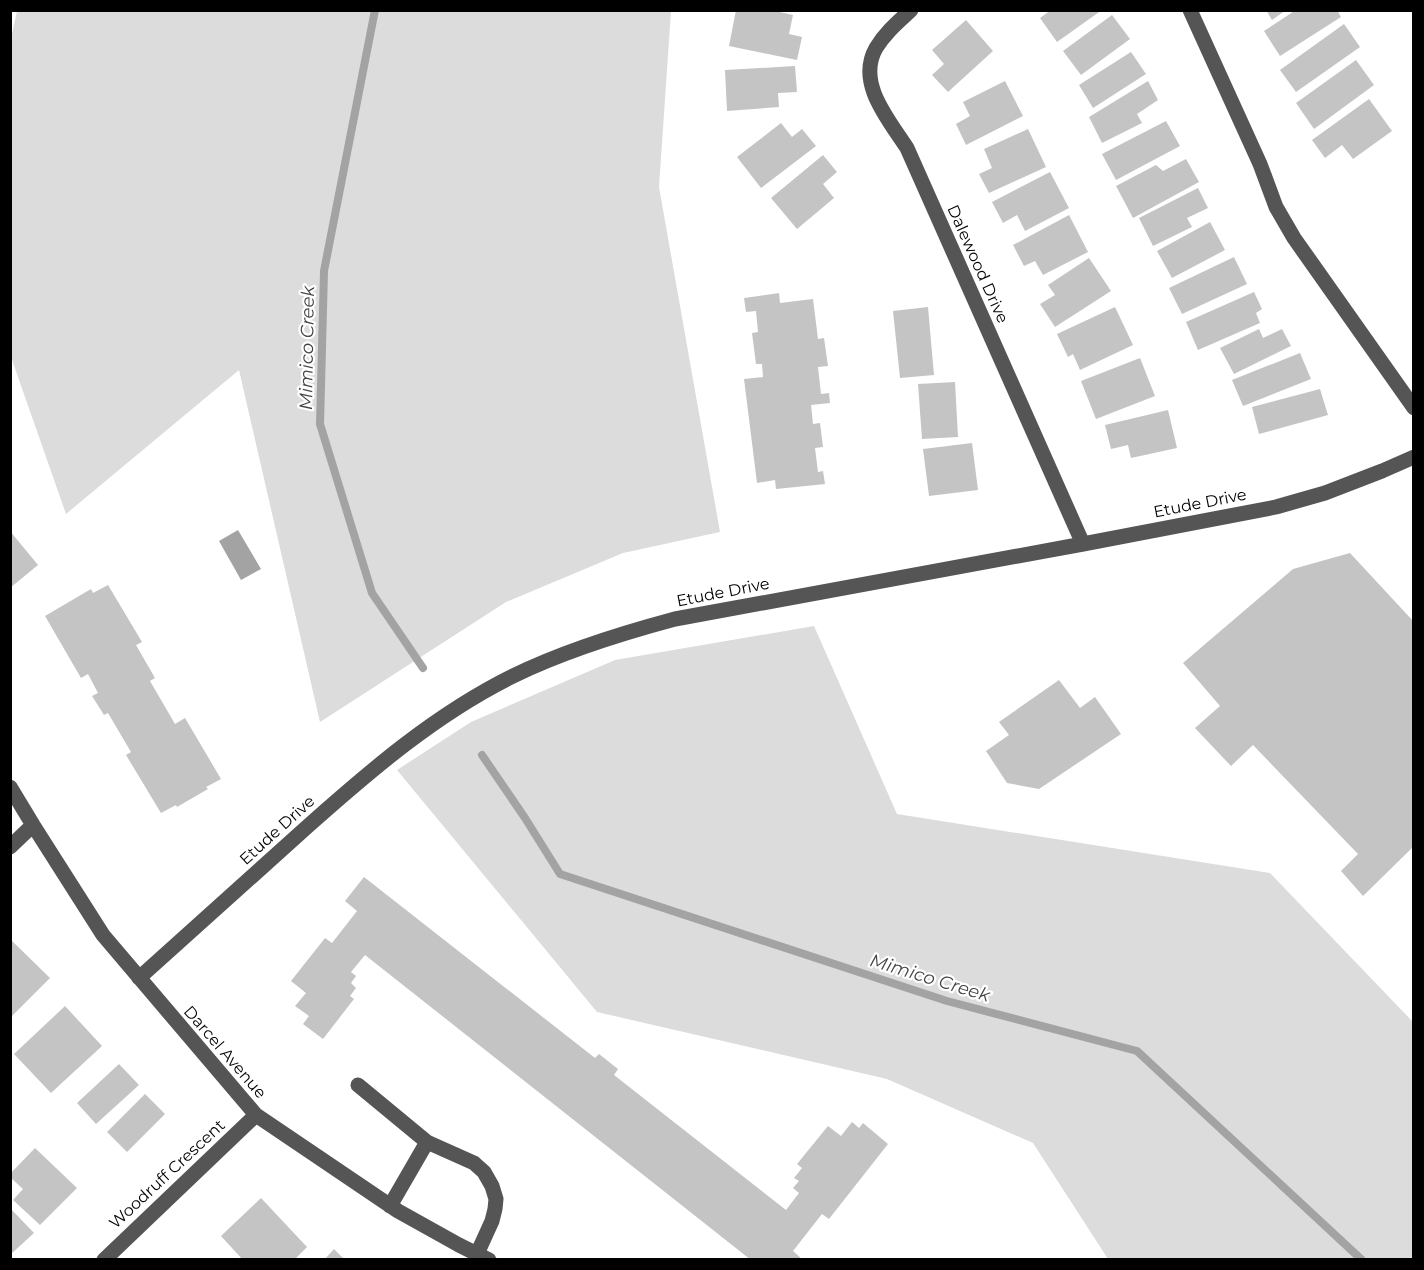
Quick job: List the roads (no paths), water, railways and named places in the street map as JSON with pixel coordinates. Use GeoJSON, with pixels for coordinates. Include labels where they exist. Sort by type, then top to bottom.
{"type":"FeatureCollection","features":[{"type":"Feature","properties":{"kind":"street","name":"Dalewood Drive"},"geometry":{"type":"LineString","coordinates":[[911,10],[891,28],[875,49],[869,73],[878,103],[907,148],[1083,544]]}},
{"type":"Feature","properties":{"kind":"street"},"geometry":{"type":"LineString","coordinates":[[1190,10],[1255,154],[1276,207],[1294,238],[1413,408]]}},
{"type":"Feature","properties":{"kind":"street","name":"Etude Drive"},"geometry":{"type":"LineString","coordinates":[[139,978],[336,802],[409,741],[460,706],[511,677],[561,654],[675,619],[1276,507],[1325,493],[1413,457]]}},
{"type":"Feature","properties":{"kind":"street","name":"Darcel Avenue"},"geometry":{"type":"LineString","coordinates":[[10,787],[103,935],[256,1115],[390,1206],[483,1257]]}},
{"type":"Feature","properties":{"kind":"street"},"geometry":{"type":"LineString","coordinates":[[10,847],[33,825]]}},
{"type":"Feature","properties":{"kind":"street"},"geometry":{"type":"LineString","coordinates":[[358,1085],[428,1142],[474,1163],[484,1172],[496,1199],[483,1257]]}},
{"type":"Feature","properties":{"kind":"street","name":"Woodruff Crescent"},"geometry":{"type":"LineString","coordinates":[[104,1260],[256,1115]]}},
{"type":"Feature","properties":{"kind":"street"},"geometry":{"type":"LineString","coordinates":[[390,1206],[428,1142]]}},
{"type":"Feature","properties":{"kind":"waterway","name":"Mimico Creek"},"geometry":{"type":"LineString","coordinates":[[375,10],[324,271],[320,424],[372,593],[423,668]]}},
{"type":"Feature","properties":{"kind":"waterway","name":"Mimico Creek"},"geometry":{"type":"LineString","coordinates":[[482,755],[560,874],[947,1001],[1137,1051],[1362,1260]]}}]}
